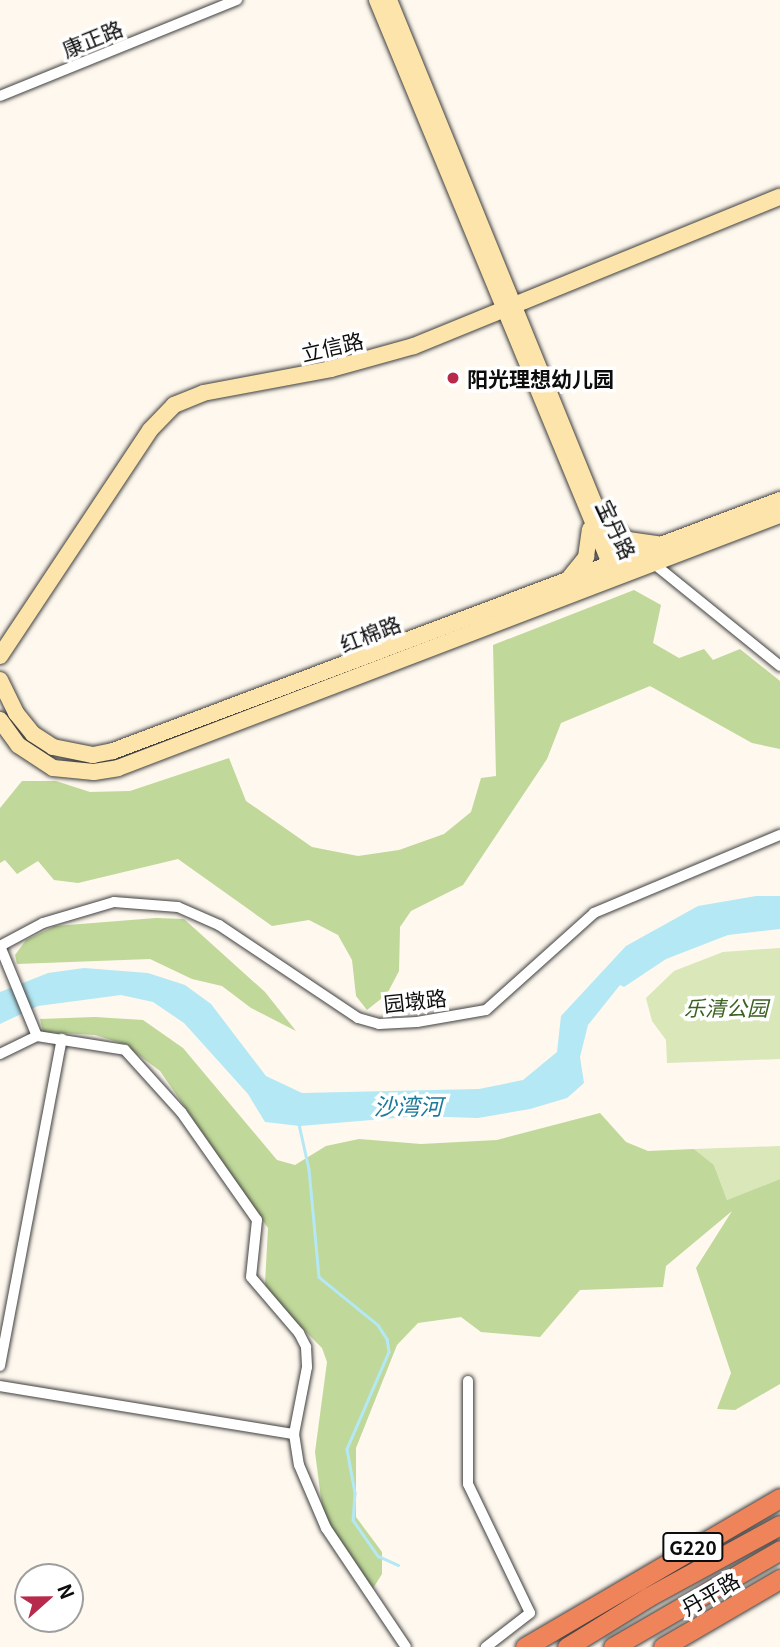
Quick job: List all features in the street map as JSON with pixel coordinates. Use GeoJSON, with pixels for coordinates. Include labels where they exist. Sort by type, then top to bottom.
{"type":"FeatureCollection","features":[{"type":"Feature","properties":{"kind":"highway","name":"G220"},"geometry":{"type":"LineString","coordinates":[[525,1647],[606,1597],[780,1498]]}},
{"type":"Feature","properties":{"kind":"highway"},"geometry":{"type":"LineString","coordinates":[[558,1647],[780,1523]]}},
{"type":"Feature","properties":{"kind":"highway"},"geometry":{"type":"LineString","coordinates":[[613,1647],[758,1562],[780,1552]]}},
{"type":"Feature","properties":{"kind":"highway","name":"丹平路"},"geometry":{"type":"LineString","coordinates":[[663,1647],[780,1579]]}},
{"type":"Feature","properties":{"kind":"highway"},"geometry":{"type":"LineString","coordinates":[[568,1647],[648,1597]]}},
{"type":"Feature","properties":{"kind":"highway"},"geometry":{"type":"LineString","coordinates":[[621,1647],[658,1619]]}},
{"type":"Feature","properties":{"kind":"street","name":"康正路"},"geometry":{"type":"LineString","coordinates":[[0,96],[237,0]]}},
{"type":"Feature","properties":{"kind":"street","name":"宝丹路"},"geometry":{"type":"LineString","coordinates":[[377,0],[508,308],[614,568]]}},
{"type":"Feature","properties":{"kind":"street","name":"宝丹路"},"geometry":{"type":"LineString","coordinates":[[389,0],[508,308]]}},
{"type":"Feature","properties":{"kind":"street","name":"立信路"},"geometry":{"type":"LineString","coordinates":[[0,656],[150,430],[174,405],[203,393],[374,358],[508,308],[780,197]]}},
{"type":"Feature","properties":{"kind":"street","name":"红棉路"},"geometry":{"type":"LineString","coordinates":[[0,720],[18,745],[53,768],[94,772],[118,768],[614,568],[667,543],[780,500]]}},
{"type":"Feature","properties":{"kind":"street","name":"红棉路"},"geometry":{"type":"LineString","coordinates":[[0,680],[16,713],[33,734],[53,747],[93,755],[113,751],[564,582],[614,568],[653,563],[780,514]]}},
{"type":"Feature","properties":{"kind":"street"},"geometry":{"type":"LineString","coordinates":[[564,582],[586,557],[595,521],[628,540],[667,543]]}},
{"type":"Feature","properties":{"kind":"street"},"geometry":{"type":"LineString","coordinates":[[653,563],[780,667]]}},
{"type":"Feature","properties":{"kind":"street","name":"园墩路"},"geometry":{"type":"LineString","coordinates":[[0,946],[43,923],[114,902],[178,907],[219,925],[358,1018],[379,1024],[417,1022],[486,1010],[594,914],[780,835]]}},
{"type":"Feature","properties":{"kind":"street"},"geometry":{"type":"LineString","coordinates":[[0,946],[37,1036]]}},
{"type":"Feature","properties":{"kind":"street"},"geometry":{"type":"LineString","coordinates":[[0,1054],[37,1036],[125,1050],[181,1112],[257,1220],[251,1277],[299,1333],[306,1348],[307,1367],[295,1434],[299,1465],[326,1528],[406,1647]]}},
{"type":"Feature","properties":{"kind":"street"},"geometry":{"type":"LineString","coordinates":[[0,1366],[62,1039]]}},
{"type":"Feature","properties":{"kind":"street"},"geometry":{"type":"LineString","coordinates":[[468,1381],[468,1484],[530,1613],[486,1647]]}},
{"type":"Feature","properties":{"kind":"street"},"geometry":{"type":"LineString","coordinates":[[0,1386],[295,1434]]}},
{"type":"Feature","properties":{"kind":"green space"},"geometry":{"type":"Polygon","coordinates":[[[634,590],[661,605],[653,643],[679,658],[704,649],[713,660],[740,649],[780,681],[780,749],[752,743],[650,686],[561,723],[547,759],[463,885],[411,911],[400,927],[399,971],[387,994],[367,1010],[356,996],[352,960],[338,935],[309,920],[272,926],[178,859],[78,883],[54,880],[38,861],[17,874],[5,860],[0,863],[0,808],[22,781],[56,781],[90,792],[130,791],[229,758],[246,801],[312,847],[358,856],[399,850],[444,834],[471,812],[481,778],[496,776],[493,645],[634,590]]]}},
{"type":"Feature","properties":{"kind":"green space"},"geometry":{"type":"Polygon","coordinates":[[[156,918],[184,919],[265,992],[296,1031],[251,1008],[222,986],[192,979],[150,959],[17,964],[15,955],[26,940],[55,926],[156,918]]]}},
{"type":"Feature","properties":{"kind":"green space","name":"乐清公园"},"geometry":{"type":"Polygon","coordinates":[[[780,948],[780,1059],[667,1063],[666,1040],[652,1021],[646,998],[674,971],[723,952],[780,948]]]}},
{"type":"Feature","properties":{"kind":"green space"},"geometry":{"type":"Polygon","coordinates":[[[95,1017],[143,1020],[183,1048],[277,1160],[295,1165],[326,1146],[359,1139],[421,1144],[497,1140],[600,1113],[626,1142],[648,1151],[694,1149],[714,1165],[727,1200],[780,1179],[780,1384],[735,1410],[717,1409],[731,1373],[696,1268],[732,1211],[666,1266],[663,1287],[580,1290],[540,1337],[481,1332],[461,1317],[418,1323],[397,1345],[356,1448],[356,1517],[382,1552],[382,1574],[372,1590],[323,1514],[315,1452],[327,1362],[322,1348],[276,1302],[265,1284],[268,1228],[160,1071],[124,1044],[95,1035],[43,1032],[40,1019],[95,1017]]]}},
{"type":"Feature","properties":{"kind":"green space"},"geometry":{"type":"Polygon","coordinates":[[[780,1146],[780,1179],[727,1200],[714,1165],[694,1149],[780,1146]]]}},
{"type":"Feature","properties":{"kind":"water","name":"沙湾河"},"geometry":{"type":"Polygon","coordinates":[[[756,896],[780,896],[780,929],[728,935],[666,959],[624,987],[620,985],[588,1025],[580,1057],[584,1083],[567,1098],[530,1109],[478,1118],[419,1116],[300,1126],[265,1122],[248,1094],[184,1023],[153,1002],[121,995],[38,1006],[0,1024],[0,992],[48,973],[84,968],[148,973],[185,985],[211,1004],[266,1076],[302,1093],[479,1089],[523,1080],[557,1052],[561,1016],[626,946],[698,906],[756,896]]]}},
{"type":"Feature","properties":{"kind":"waterway"},"geometry":{"type":"LineString","coordinates":[[299,1124],[309,1169],[319,1277],[378,1325],[387,1339],[389,1352],[347,1449],[355,1493],[353,1520],[378,1556],[398,1565]]}},
{"type":"Feature","properties":{"kind":"place","name":"阳光理想幼儿园"},"geometry":{"type":"Point","coordinates":[453,378]}}]}
